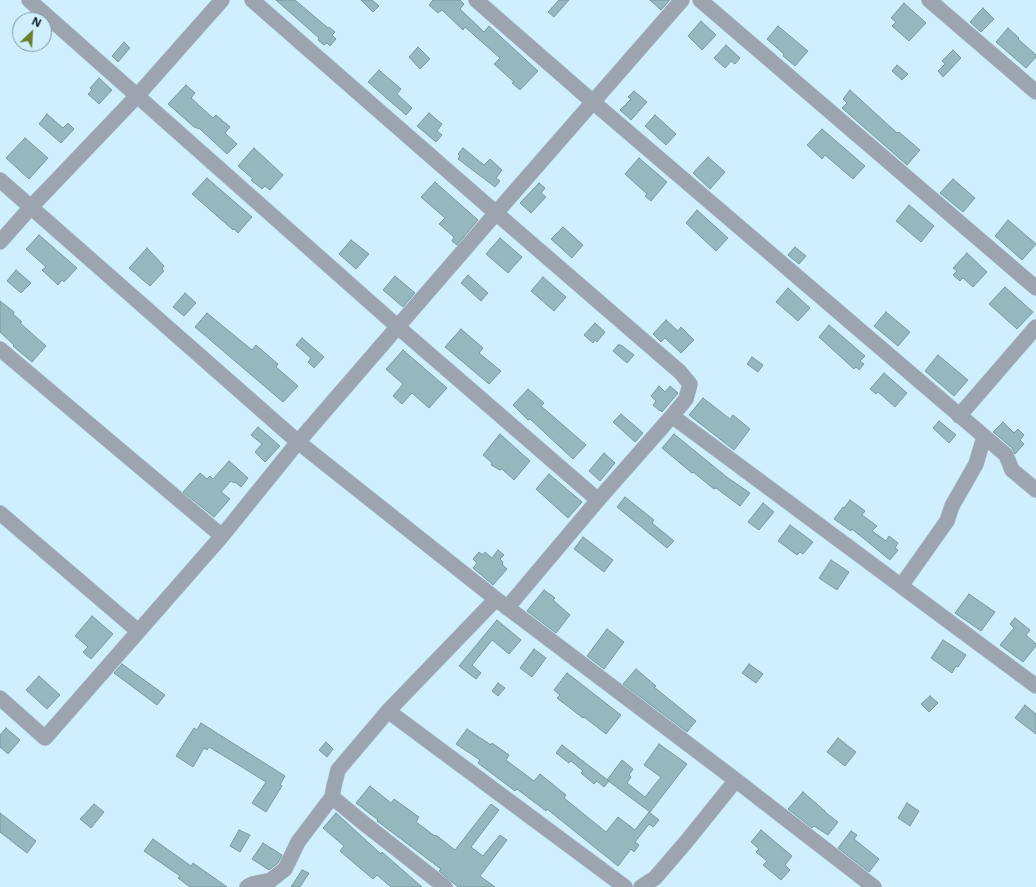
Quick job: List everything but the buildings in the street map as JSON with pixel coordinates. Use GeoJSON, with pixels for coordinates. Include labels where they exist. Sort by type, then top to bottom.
{"type":"FeatureCollection","features":[{"type":"Feature","properties":{"kind":"street"},"geometry":{"type":"LineString","coordinates":[[28,0],[598,500]]}},
{"type":"Feature","properties":{"kind":"street"},"geometry":{"type":"LineString","coordinates":[[0,242],[31,207],[137,96],[222,0]]}},
{"type":"Feature","properties":{"kind":"street"},"geometry":{"type":"LineString","coordinates":[[247,887],[252,884],[271,880],[285,869],[298,842],[332,797],[338,770],[388,711],[502,604],[598,500],[672,416],[686,398],[690,384],[680,372],[252,0]]}},
{"type":"Feature","properties":{"kind":"street"},"geometry":{"type":"LineString","coordinates":[[476,0],[1006,455],[1012,470],[1036,490]]}},
{"type":"Feature","properties":{"kind":"street"},"geometry":{"type":"LineString","coordinates":[[0,698],[46,738],[222,536],[298,442],[682,0]]}},
{"type":"Feature","properties":{"kind":"street"},"geometry":{"type":"LineString","coordinates":[[700,0],[1036,288]]}},
{"type":"Feature","properties":{"kind":"street"},"geometry":{"type":"LineString","coordinates":[[929,0],[1036,92]]}},
{"type":"Feature","properties":{"kind":"street"},"geometry":{"type":"LineString","coordinates":[[0,180],[298,442],[502,604],[736,780],[874,887]]}},
{"type":"Feature","properties":{"kind":"street"},"geometry":{"type":"LineString","coordinates":[[959,416],[1036,327]]}},
{"type":"Feature","properties":{"kind":"street"},"geometry":{"type":"LineString","coordinates":[[0,349],[222,536]]}},
{"type":"Feature","properties":{"kind":"street"},"geometry":{"type":"LineString","coordinates":[[672,416],[1036,686]]}},
{"type":"Feature","properties":{"kind":"street"},"geometry":{"type":"LineString","coordinates":[[901,586],[947,521],[952,506],[976,464],[984,437]]}},
{"type":"Feature","properties":{"kind":"street"},"geometry":{"type":"LineString","coordinates":[[0,513],[138,631]]}},
{"type":"Feature","properties":{"kind":"street"},"geometry":{"type":"LineString","coordinates":[[388,711],[625,887]]}},
{"type":"Feature","properties":{"kind":"street"},"geometry":{"type":"LineString","coordinates":[[641,887],[655,878],[736,780]]}},
{"type":"Feature","properties":{"kind":"street"},"geometry":{"type":"LineString","coordinates":[[332,797],[360,821],[445,887]]}}]}
